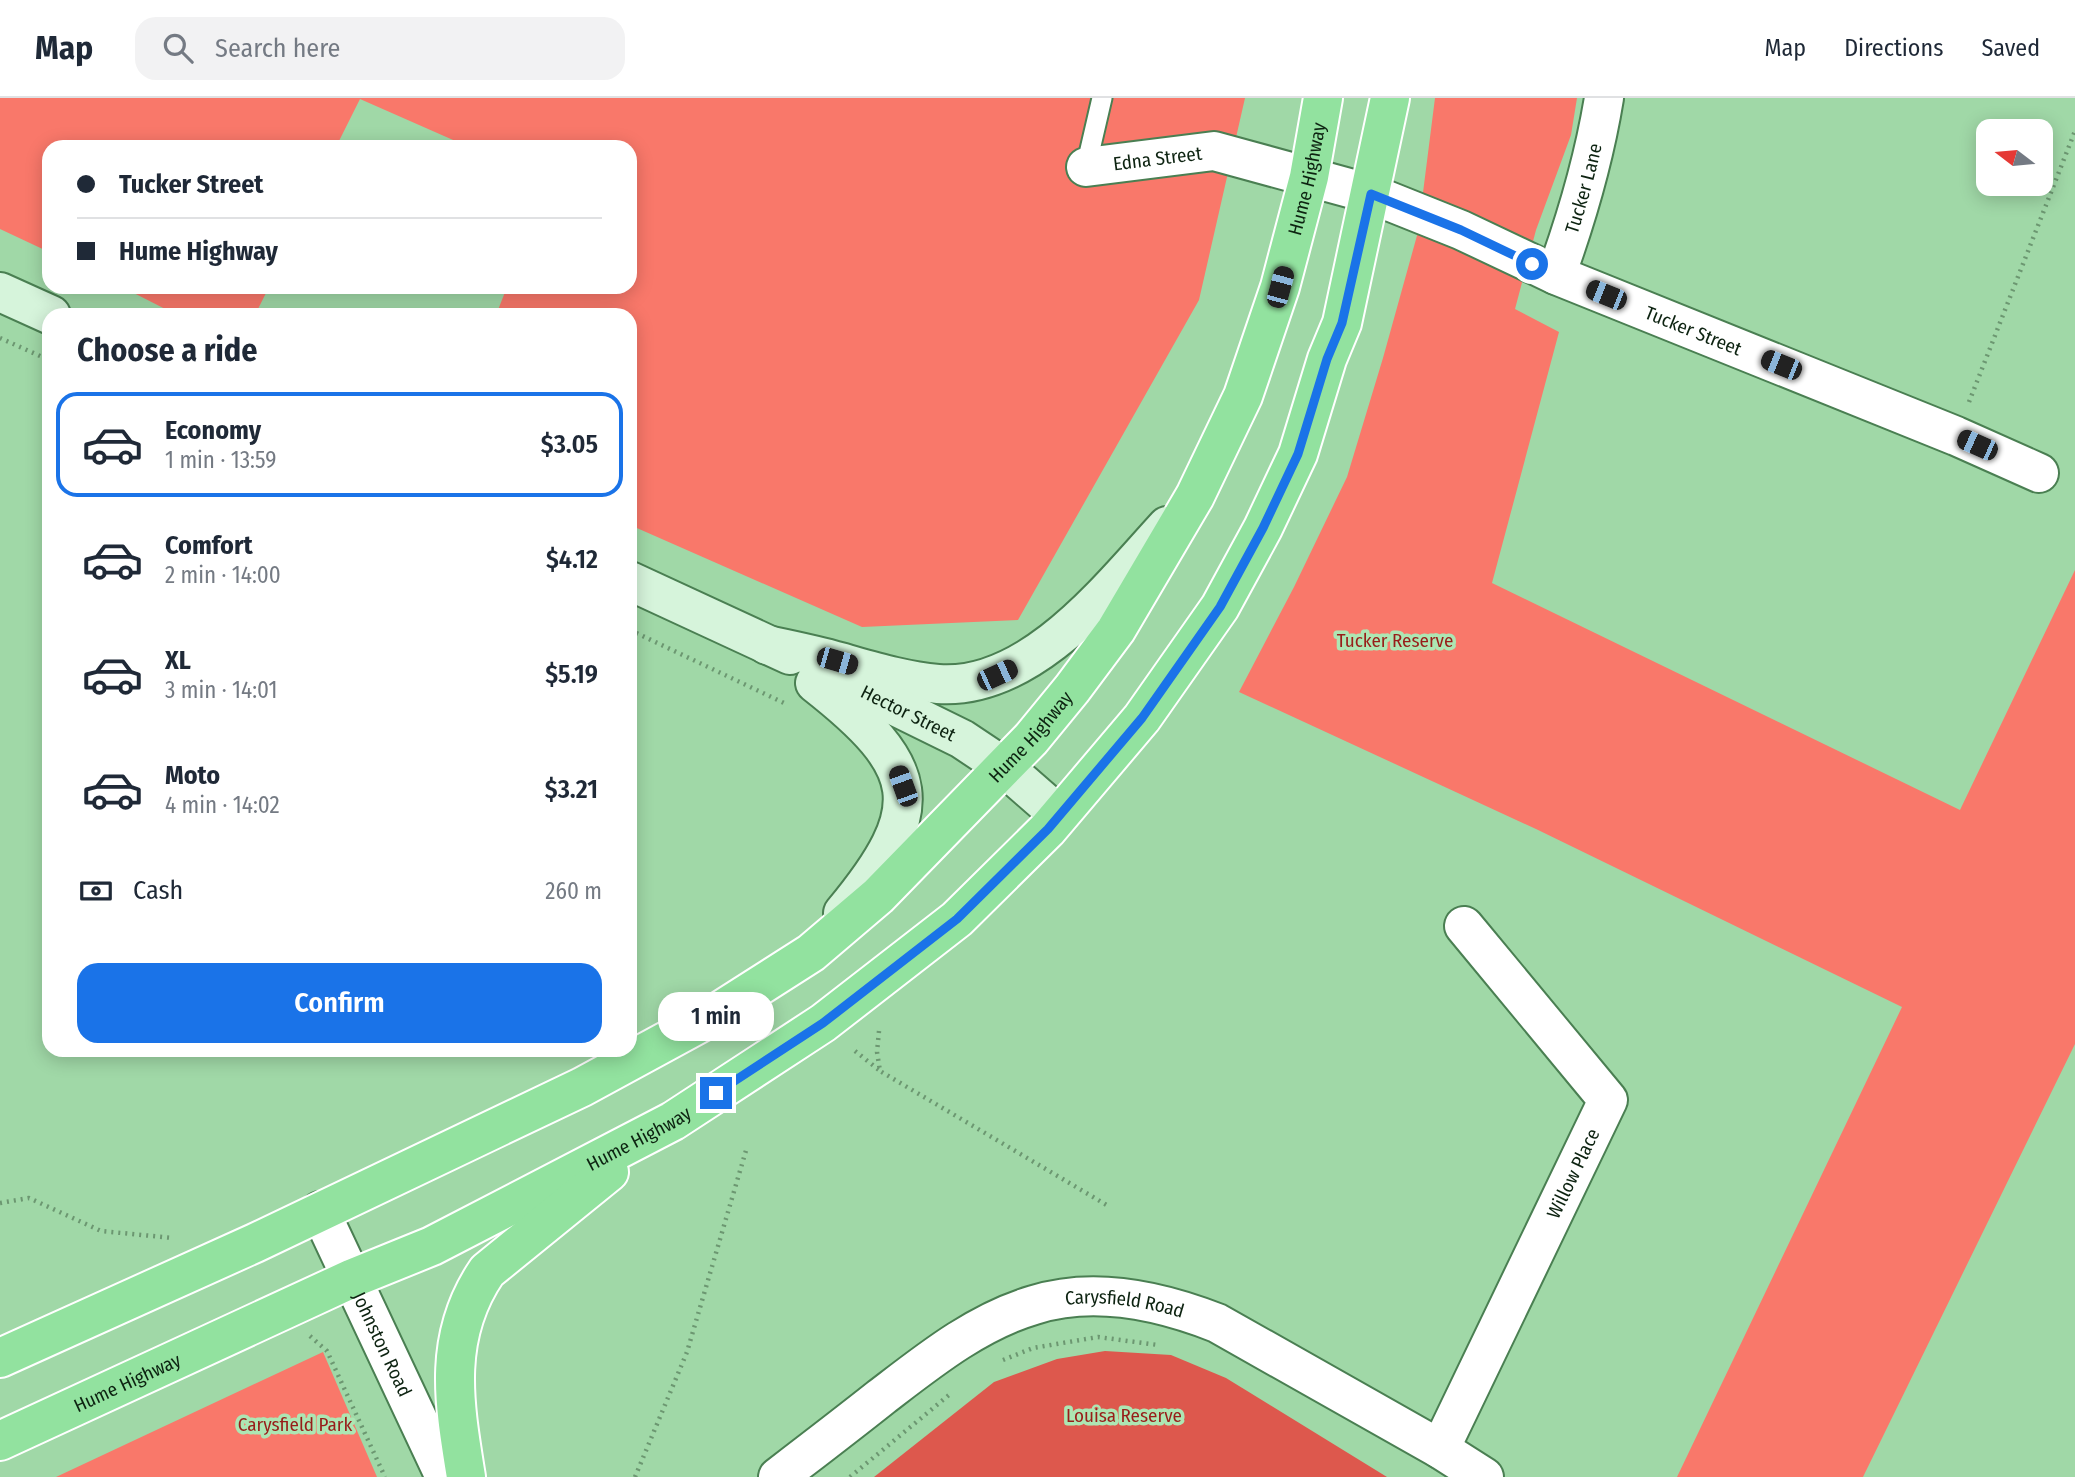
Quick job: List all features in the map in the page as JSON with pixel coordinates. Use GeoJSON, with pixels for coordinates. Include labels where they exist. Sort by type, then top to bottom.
{"type":"FeatureCollection","features":[{"type":"Feature","properties":{"kind":"highway","name":"Hume Highway"},"geometry":{"type":"LineString","coordinates":[[0,1358],[247,1247],[582,1087],[709,1018],[811,953],[878,895],[1004,767],[1055,709],[1116,630],[1195,496],[1243,396],[1280,287],[1309,177],[1323,98]]}},
{"type":"Feature","properties":{"kind":"highway","name":"Hume Highway"},"geometry":{"type":"LineString","coordinates":[[0,1441],[353,1278],[432,1246],[673,1121],[823,1023],[957,919],[1059,816],[1142,718],[1220,607],[1263,528],[1298,454],[1327,359],[1342,323],[1390,98]]}},
{"type":"Feature","properties":{"kind":"highway"},"geometry":{"type":"LineString","coordinates":[[466,1477],[456,1407],[454,1357],[464,1314],[474,1290],[487,1271],[673,1121]]}},
{"type":"Feature","properties":{"kind":"main road"},"geometry":{"type":"LineString","coordinates":[[0,292],[42,311]]}},
{"type":"Feature","properties":{"kind":"main road"},"geometry":{"type":"LineString","coordinates":[[767,645],[889,676],[940,684],[969,683],[997,675],[1043,651],[1108,590],[1195,496]]}},
{"type":"Feature","properties":{"kind":"main road","name":"Hector Street"},"geometry":{"type":"LineString","coordinates":[[637,584],[962,739],[1004,767],[1059,816]]}},
{"type":"Feature","properties":{"kind":"main road"},"geometry":{"type":"LineString","coordinates":[[767,645],[847,708],[886,749],[903,786],[903,809],[899,828],[885,856],[867,885],[811,953]]}},
{"type":"Feature","properties":{"kind":"street","name":"Tucker Lane"},"geometry":{"type":"LineString","coordinates":[[1556,275],[1585,188],[1604,98]]}},
{"type":"Feature","properties":{"kind":"street","name":"Edna Street"},"geometry":{"type":"LineString","coordinates":[[1086,167],[1214,151],[1309,177]]}},
{"type":"Feature","properties":{"kind":"street","name":"Tucker Street"},"geometry":{"type":"LineString","coordinates":[[1309,177],[1371,194],[1461,230],[1556,275],[2039,472]]}},
{"type":"Feature","properties":{"kind":"street","name":"Willow Place"},"geometry":{"type":"LineString","coordinates":[[1440,1449],[1608,1100],[1464,926]]}},
{"type":"Feature","properties":{"kind":"street","name":"Johnston Road"},"geometry":{"type":"LineString","coordinates":[[320,1211],[445,1477]]}},
{"type":"Feature","properties":{"kind":"street","name":"Carysfield Road"},"geometry":{"type":"LineString","coordinates":[[778,1477],[920,1367],[971,1332],[1034,1304],[1081,1297],[1150,1302],[1181,1309],[1217,1323],[1440,1449],[1484,1477]]}},
{"type":"Feature","properties":{"kind":"lane"},"geometry":{"type":"LineString","coordinates":[[1086,167],[1102,98]]}},
{"type":"Feature","properties":{"kind":"path"},"geometry":{"type":"LineString","coordinates":[[1956,436],[2075,131]]}},
{"type":"Feature","properties":{"kind":"path"},"geometry":{"type":"LineString","coordinates":[[0,338],[42,357]]}},
{"type":"Feature","properties":{"kind":"path"},"geometry":{"type":"LineString","coordinates":[[637,634],[787,704]]}},
{"type":"Feature","properties":{"kind":"path"},"geometry":{"type":"LineString","coordinates":[[879,1031],[877,1052],[880,1071]]}},
{"type":"Feature","properties":{"kind":"path"},"geometry":{"type":"LineString","coordinates":[[855,1051],[880,1071],[1110,1207]]}},
{"type":"Feature","properties":{"kind":"path"},"geometry":{"type":"LineString","coordinates":[[635,1477],[687,1352],[747,1147]]}},
{"type":"Feature","properties":{"kind":"path"},"geometry":{"type":"LineString","coordinates":[[0,1203],[29,1198],[101,1230],[181,1239]]}},
{"type":"Feature","properties":{"kind":"path"},"geometry":{"type":"LineString","coordinates":[[1001,1361],[1033,1348],[1098,1337],[1164,1345]]}},
{"type":"Feature","properties":{"kind":"path"},"geometry":{"type":"LineString","coordinates":[[312,1339],[327,1351],[384,1477]]}},
{"type":"Feature","properties":{"kind":"path"},"geometry":{"type":"LineString","coordinates":[[850,1477],[950,1394]]}},
{"type":"Feature","properties":{"kind":"green space"},"geometry":{"type":"Polygon","coordinates":[[[0,98],[1245,98],[1199,300],[1018,620],[862,627],[637,528],[637,308],[499,308],[504,294],[637,294],[637,140],[453,140],[360,99],[340,140],[42,140],[42,249],[0,229],[0,98]]]}},
{"type":"Feature","properties":{"kind":"green space","name":"Tucker Reserve"},"geometry":{"type":"Polygon","coordinates":[[[1435,98],[1577,98],[1571,135],[1536,230],[1515,309],[1559,332],[1492,583],[1960,810],[2075,570],[2075,1044],[1863,1477],[1677,1477],[1902,1007],[1536,829],[1239,692],[1347,477],[1418,232],[1435,98]]]}},
{"type":"Feature","properties":{"kind":"green space"},"geometry":{"type":"Polygon","coordinates":[[[136,294],[266,294],[258,308],[163,308],[136,294]]]}},
{"type":"Feature","properties":{"kind":"green space","name":"Louisa Reserve"},"geometry":{"type":"Polygon","coordinates":[[[1105,1351],[1171,1355],[1226,1378],[1387,1477],[874,1477],[994,1382],[1057,1359],[1105,1351]]]}},
{"type":"Feature","properties":{"kind":"green space","name":"Carysfield Park"},"geometry":{"type":"Polygon","coordinates":[[[323,1352],[377,1477],[56,1477],[323,1352]]]}},
{"type":"Feature","properties":{"kind":"route"},"geometry":{"type":"LineString","coordinates":[[716,1093],[823,1023],[957,919],[1048,829],[1142,718],[1220,607],[1263,528],[1298,454],[1327,359],[1342,323],[1371,194],[1406,206],[1532,264]]}}]}
